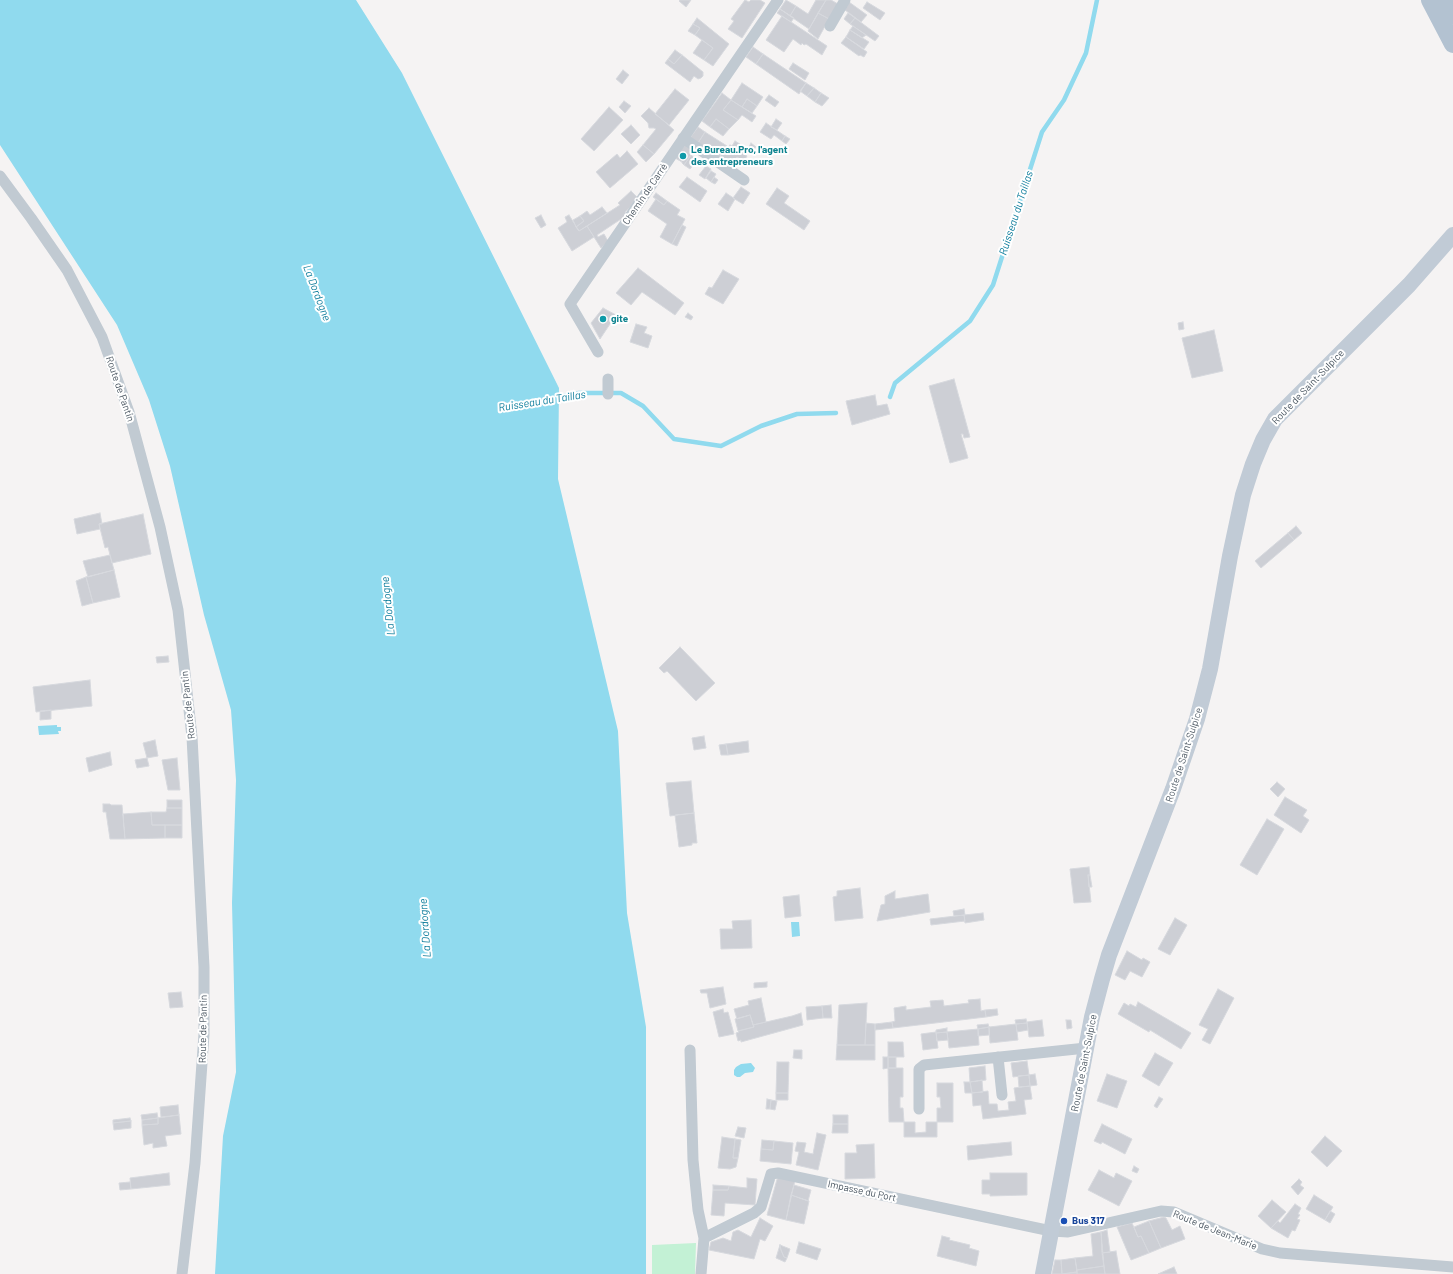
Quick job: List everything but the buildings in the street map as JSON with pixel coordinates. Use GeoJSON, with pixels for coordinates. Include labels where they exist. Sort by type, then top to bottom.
{"type":"FeatureCollection","features":[{"type":"Feature","properties":{"kind":"main road"},"geometry":{"type":"LineString","coordinates":[[1430,0],[1453,44]]}},
{"type":"Feature","properties":{"kind":"main road"},"geometry":{"type":"LineString","coordinates":[[1445,0],[1453,15]]}},
{"type":"Feature","properties":{"kind":"main road"},"geometry":{"type":"LineString","coordinates":[[1409,285],[1453,235]]}},
{"type":"Feature","properties":{"kind":"main road"},"geometry":{"type":"LineString","coordinates":[[1409,285],[1453,251]]}},
{"type":"Feature","properties":{"kind":"main road","name":"Route de Saint-Sulpice"},"geometry":{"type":"LineString","coordinates":[[1043,1274],[1092,1017],[1109,955],[1173,789],[1197,719],[1210,669],[1230,556],[1243,495],[1253,464],[1263,440],[1275,419],[1409,285]]}},
{"type":"Feature","properties":{"kind":"street","name":"Chemin de Carré"},"geometry":{"type":"LineString","coordinates":[[598,352],[570,304],[778,0]]}},
{"type":"Feature","properties":{"kind":"street"},"geometry":{"type":"LineString","coordinates":[[830,26],[845,0]]}},
{"type":"Feature","properties":{"kind":"street"},"geometry":{"type":"LineString","coordinates":[[683,138],[744,180]]}},
{"type":"Feature","properties":{"kind":"street","name":"Route de Pantin"},"geometry":{"type":"LineString","coordinates":[[0,176],[67,270],[102,337],[131,420],[160,527],[178,610],[192,737],[204,966],[204,1034],[195,1163],[182,1274]]}},
{"type":"Feature","properties":{"kind":"street"},"geometry":{"type":"LineString","coordinates":[[608,378],[608,394]]}},
{"type":"Feature","properties":{"kind":"street"},"geometry":{"type":"LineString","coordinates":[[919,1109],[919,1069],[924,1064],[1086,1048]]}},
{"type":"Feature","properties":{"kind":"street"},"geometry":{"type":"LineString","coordinates":[[690,1050],[693,1160],[698,1210],[704,1238],[701,1274]]}},
{"type":"Feature","properties":{"kind":"street"},"geometry":{"type":"LineString","coordinates":[[998,1057],[1002,1095]]}},
{"type":"Feature","properties":{"kind":"street","name":"Impasse du Port"},"geometry":{"type":"LineString","coordinates":[[704,1238],[754,1213],[760,1207],[771,1174],[778,1173],[1051,1231]]}},
{"type":"Feature","properties":{"kind":"street","name":"Route de Jean-Marie"},"geometry":{"type":"LineString","coordinates":[[1051,1231],[1068,1232],[1161,1210],[1174,1212],[1262,1249],[1280,1253],[1453,1267]]}},
{"type":"Feature","properties":{"kind":"green space"},"geometry":{"type":"Polygon","coordinates":[[[696,1243],[695,1274],[652,1274],[652,1245],[696,1243]]]}},
{"type":"Feature","properties":{"kind":"water","name":"La Dordogne"},"geometry":{"type":"Polygon","coordinates":[[[0,0],[356,0],[402,73],[559,388],[558,479],[618,731],[627,913],[646,1027],[646,1274],[215,1274],[223,1136],[236,1072],[232,903],[236,780],[231,710],[204,615],[170,466],[149,400],[117,325],[0,145],[0,0]]]}},
{"type":"Feature","properties":{"kind":"water"},"geometry":{"type":"Polygon","coordinates":[[[57,725],[57,727],[61,727],[61,731],[58,731],[59,734],[39,735],[38,726],[57,725]]]}},
{"type":"Feature","properties":{"kind":"water"},"geometry":{"type":"Polygon","coordinates":[[[791,922],[799,922],[800,936],[792,937],[791,922]]]}},
{"type":"Feature","properties":{"kind":"water"},"geometry":{"type":"Polygon","coordinates":[[[751,1063],[755,1068],[753,1072],[745,1073],[740,1077],[734,1075],[734,1070],[736,1067],[741,1064],[751,1063]]]}},
{"type":"Feature","properties":{"kind":"waterway","name":"Ruisseau du Taillas"},"geometry":{"type":"LineString","coordinates":[[890,397],[895,383],[970,321],[993,285],[1042,132],[1064,100],[1086,53],[1097,0]]}},
{"type":"Feature","properties":{"kind":"waterway","name":"Ruisseau du Taillas"},"geometry":{"type":"LineString","coordinates":[[553,398],[579,393],[621,393],[643,406],[674,439],[721,446],[761,426],[797,414],[836,413]]}},
{"type":"Feature","properties":{"kind":"place","name":"Le Bureau.Pro, l'agent des entrepreneurs"},"geometry":{"type":"Point","coordinates":[683,156]}},
{"type":"Feature","properties":{"kind":"place","name":"gite"},"geometry":{"type":"Point","coordinates":[603,319]}},
{"type":"Feature","properties":{"kind":"place","name":"Bus 317"},"geometry":{"type":"Point","coordinates":[1064,1221]}}]}
